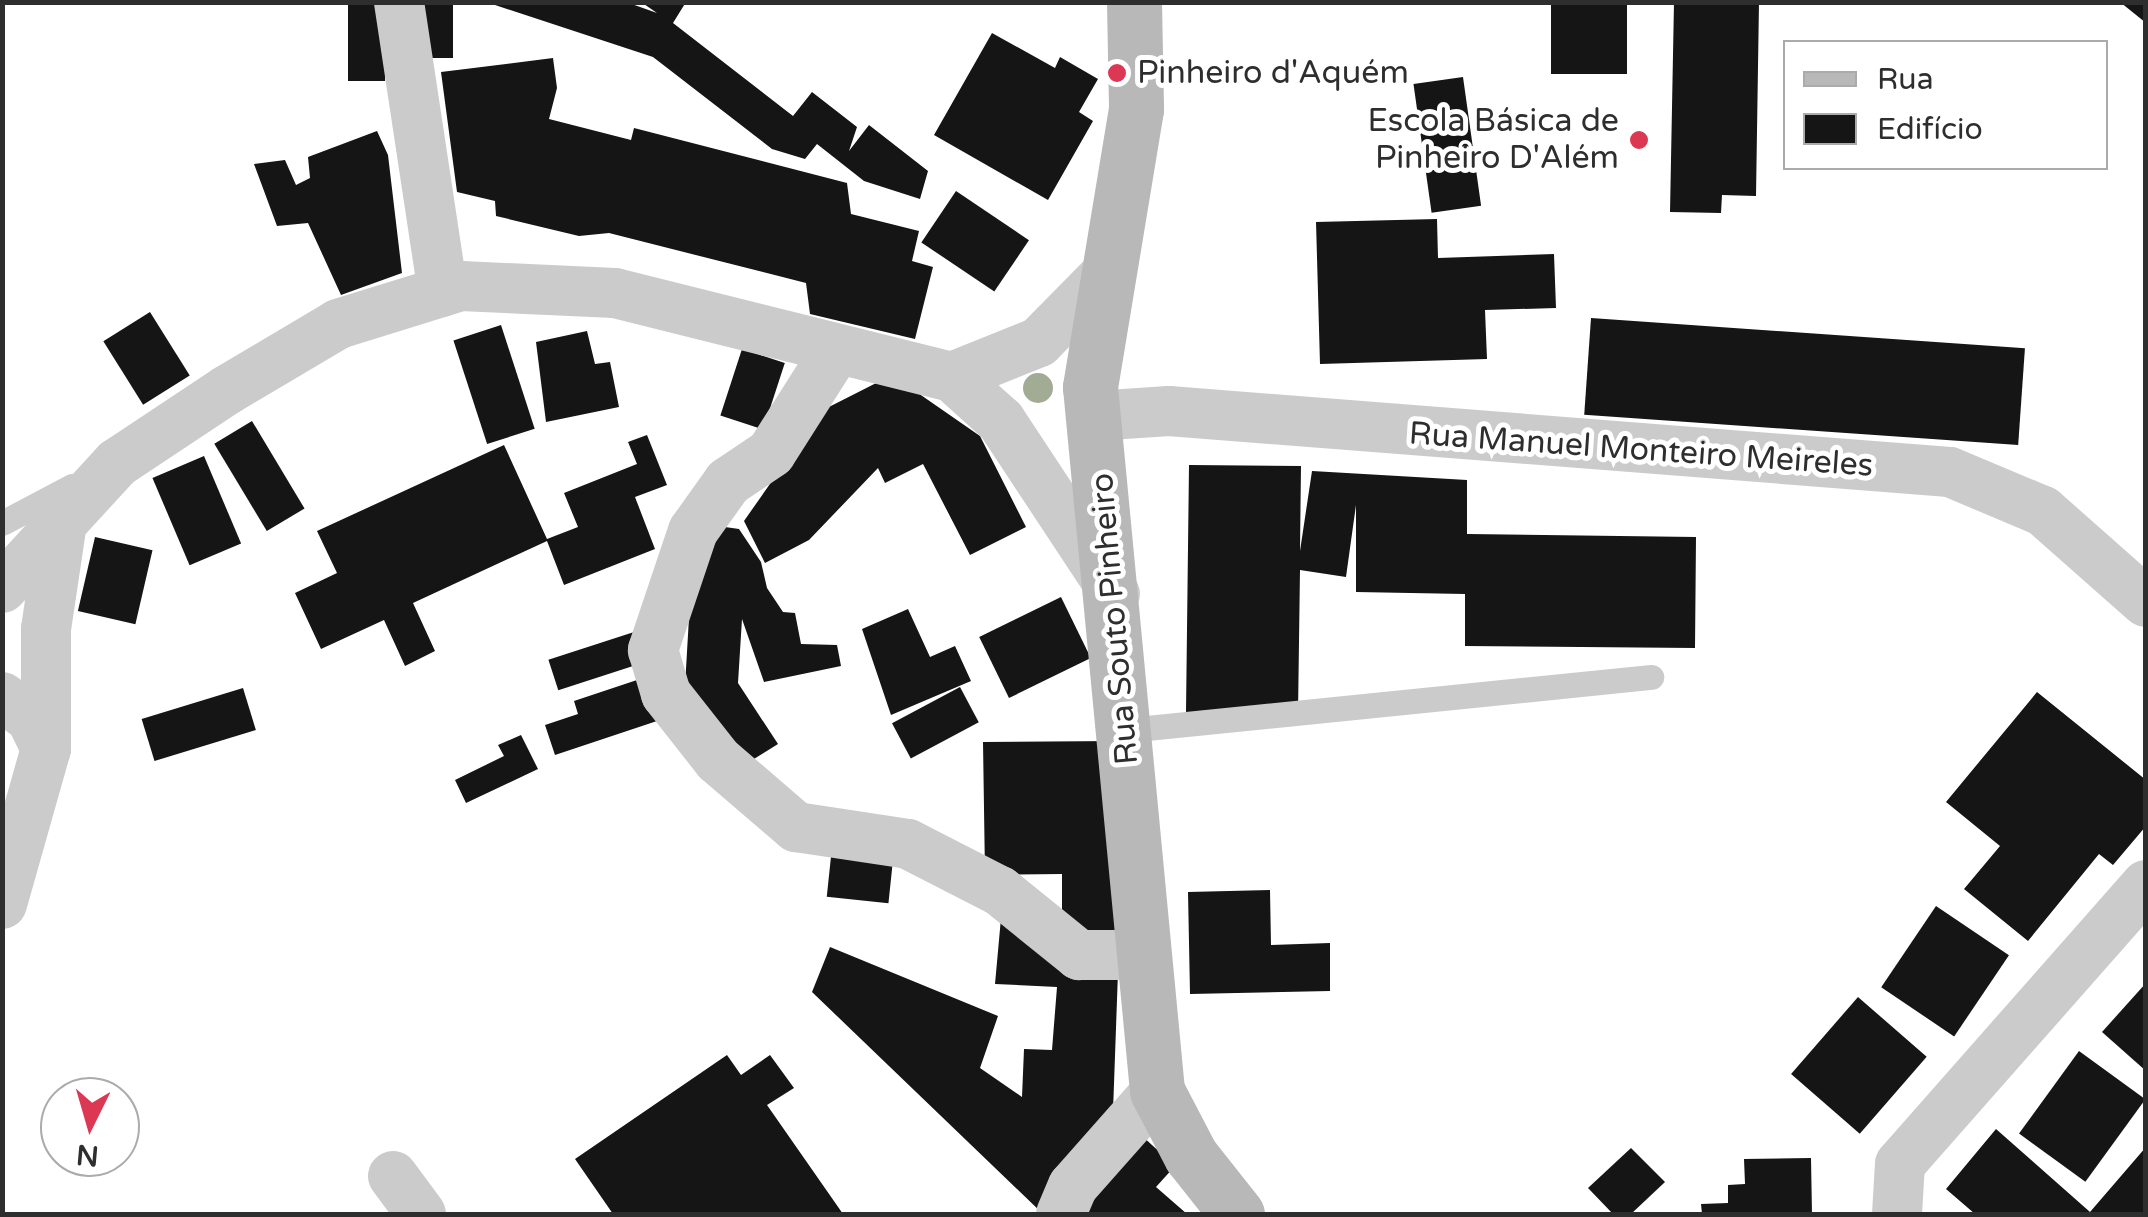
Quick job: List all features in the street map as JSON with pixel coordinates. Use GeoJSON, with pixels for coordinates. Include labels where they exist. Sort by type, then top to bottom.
{"type":"FeatureCollection","features":[{"type":"Feature","properties":{"kind":"street"},"geometry":{"type":"LineString","coordinates":[[398,2],[442,292]]}},
{"type":"Feature","properties":{"kind":"street","name":"Rua Souto Pinheiro"},"geometry":{"type":"LineString","coordinates":[[1134,2],[1136,109],[1104,274],[1094,416],[1116,594],[1157,1091],[1191,1156],[1238,1214]]}},
{"type":"Feature","properties":{"kind":"street"},"geometry":{"type":"LineString","coordinates":[[952,376],[1039,342],[1104,274]]}},
{"type":"Feature","properties":{"kind":"street"},"geometry":{"type":"LineString","coordinates":[[2,588],[63,516],[117,463],[338,324],[461,286],[615,293],[952,376],[1001,420],[1116,594]]}},
{"type":"Feature","properties":{"kind":"street"},"geometry":{"type":"LineString","coordinates":[[837,349],[771,453],[728,482],[693,531],[653,650],[666,694],[718,760],[796,827],[908,844],[1000,890],[1079,955],[1144,955]]}},
{"type":"Feature","properties":{"kind":"street","name":"Rua Manuel Monteiro Meireles"},"geometry":{"type":"LineString","coordinates":[[1094,416],[1169,411],[1950,472],[2043,511],[2146,602]]}},
{"type":"Feature","properties":{"kind":"street"},"geometry":{"type":"LineString","coordinates":[[2,904],[46,749],[46,629],[63,516]]}},
{"type":"Feature","properties":{"kind":"street"},"geometry":{"type":"LineString","coordinates":[[2,697],[31,718],[46,749]]}},
{"type":"Feature","properties":{"kind":"street"},"geometry":{"type":"LineString","coordinates":[[1897,1214],[1900,1164],[2146,885]]}},
{"type":"Feature","properties":{"kind":"street"},"geometry":{"type":"LineString","coordinates":[[1060,1214],[1073,1186],[1157,1091]]}},
{"type":"Feature","properties":{"kind":"lane"},"geometry":{"type":"LineString","coordinates":[[2,523],[117,463]]}},
{"type":"Feature","properties":{"kind":"lane"},"geometry":{"type":"LineString","coordinates":[[1127,730],[1651,677]]}},
{"type":"Feature","properties":{"kind":"building"},"geometry":{"type":"Polygon","coordinates":[[[348,2],[385,2],[385,81],[348,81],[348,2]]]}},
{"type":"Feature","properties":{"kind":"building"},"geometry":{"type":"Polygon","coordinates":[[[402,2],[453,2],[453,58],[402,58],[402,2]]]}},
{"type":"Feature","properties":{"kind":"building"},"geometry":{"type":"Polygon","coordinates":[[[626,2],[657,13],[641,2],[686,2],[673,23],[793,116],[812,92],[857,127],[849,151],[869,125],[928,171],[920,199],[864,181],[817,144],[805,159],[772,149],[653,57],[495,5],[626,2]]]}},
{"type":"Feature","properties":{"kind":"building"},"geometry":{"type":"Polygon","coordinates":[[[1551,2],[1627,2],[1627,74],[1551,74],[1551,2]]]}},
{"type":"Feature","properties":{"kind":"building"},"geometry":{"type":"Polygon","coordinates":[[[1674,2],[1759,2],[1756,196],[1722,195],[1721,213],[1670,212],[1674,2]]]}},
{"type":"Feature","properties":{"kind":"building"},"geometry":{"type":"Polygon","coordinates":[[[2120,2],[2146,2],[2146,23],[2120,2]]]}},
{"type":"Feature","properties":{"kind":"building"},"geometry":{"type":"Polygon","coordinates":[[[992,33],[1055,68],[1060,57],[1098,79],[1079,112],[1093,121],[1048,200],[934,135],[992,33]]]}},
{"type":"Feature","properties":{"kind":"building"},"geometry":{"type":"Polygon","coordinates":[[[553,58],[557,88],[549,119],[631,140],[634,128],[847,183],[851,214],[919,231],[912,261],[933,267],[915,339],[810,314],[806,283],[609,233],[579,236],[496,216],[495,201],[457,192],[441,72],[553,58]]]}},
{"type":"Feature","properties":{"kind":"building"},"geometry":{"type":"Polygon","coordinates":[[[1463,77],[1481,206],[1432,213],[1413,84],[1463,77]]]}},
{"type":"Feature","properties":{"kind":"building"},"geometry":{"type":"Polygon","coordinates":[[[377,131],[388,155],[402,273],[341,295],[308,223],[277,226],[254,164],[285,160],[296,185],[310,178],[308,157],[377,131]]]}},
{"type":"Feature","properties":{"kind":"building"},"geometry":{"type":"Polygon","coordinates":[[[956,191],[1029,240],[994,292],[921,242],[956,191]]]}},
{"type":"Feature","properties":{"kind":"building"},"geometry":{"type":"Polygon","coordinates":[[[1437,219],[1438,258],[1554,254],[1556,308],[1485,310],[1487,359],[1320,364],[1316,222],[1437,219]]]}},
{"type":"Feature","properties":{"kind":"building"},"geometry":{"type":"Polygon","coordinates":[[[150,312],[190,376],[143,405],[103,341],[150,312]]]}},
{"type":"Feature","properties":{"kind":"building"},"geometry":{"type":"Polygon","coordinates":[[[1591,318],[2025,348],[2018,445],[1584,415],[1591,318]]]}},
{"type":"Feature","properties":{"kind":"building"},"geometry":{"type":"Polygon","coordinates":[[[501,325],[535,429],[487,444],[453,340],[501,325]]]}},
{"type":"Feature","properties":{"kind":"building"},"geometry":{"type":"Polygon","coordinates":[[[587,331],[595,364],[610,362],[619,407],[546,422],[536,342],[587,331]]]}},
{"type":"Feature","properties":{"kind":"building"},"geometry":{"type":"Polygon","coordinates":[[[742,349],[785,363],[763,429],[720,416],[742,349]]]}},
{"type":"Feature","properties":{"kind":"building"},"geometry":{"type":"Polygon","coordinates":[[[892,375],[980,436],[1026,527],[970,555],[923,464],[885,483],[878,468],[809,540],[765,563],[744,521],[821,411],[892,375]]]}},
{"type":"Feature","properties":{"kind":"building"},"geometry":{"type":"Polygon","coordinates":[[[252,421],[305,508],[267,531],[214,444],[252,421]]]}},
{"type":"Feature","properties":{"kind":"building"},"geometry":{"type":"Polygon","coordinates":[[[647,435],[667,485],[635,497],[655,549],[564,585],[547,541],[413,603],[435,651],[405,666],[384,620],[321,649],[295,593],[337,573],[317,531],[504,445],[547,539],[578,527],[564,493],[637,464],[628,442],[647,435]]]}},
{"type":"Feature","properties":{"kind":"building"},"geometry":{"type":"Polygon","coordinates":[[[204,456],[241,543],[190,565],[152,478],[204,456]]]}},
{"type":"Feature","properties":{"kind":"building"},"geometry":{"type":"Polygon","coordinates":[[[1189,465],[1301,466],[1300,551],[1312,471],[1467,480],[1467,534],[1696,537],[1695,648],[1465,646],[1465,594],[1356,592],[1356,505],[1346,577],[1300,570],[1298,713],[1186,712],[1189,465]]]}},
{"type":"Feature","properties":{"kind":"building"},"geometry":{"type":"Polygon","coordinates":[[[725,527],[739,529],[761,562],[767,588],[783,612],[795,613],[801,644],[837,645],[841,666],[764,682],[742,619],[738,683],[778,744],[749,762],[685,686],[693,549],[725,527]]]}},
{"type":"Feature","properties":{"kind":"building"},"geometry":{"type":"Polygon","coordinates":[[[95,537],[152,550],[135,624],[78,611],[95,537]]]}},
{"type":"Feature","properties":{"kind":"building"},"geometry":{"type":"Polygon","coordinates":[[[1061,597],[1091,658],[1009,698],[979,637],[1061,597]]]}},
{"type":"Feature","properties":{"kind":"building"},"geometry":{"type":"Polygon","coordinates":[[[908,609],[930,657],[955,646],[971,681],[891,715],[862,629],[908,609]]]}},
{"type":"Feature","properties":{"kind":"building"},"geometry":{"type":"Polygon","coordinates":[[[634,632],[644,662],[558,690],[548,660],[634,632]]]}},
{"type":"Feature","properties":{"kind":"building"},"geometry":{"type":"Polygon","coordinates":[[[655,674],[669,717],[555,755],[545,725],[578,714],[574,701],[655,674]]]}},
{"type":"Feature","properties":{"kind":"building"},"geometry":{"type":"Polygon","coordinates":[[[960,687],[979,722],[911,758],[892,723],[960,687]]]}},
{"type":"Feature","properties":{"kind":"building"},"geometry":{"type":"Polygon","coordinates":[[[243,688],[256,730],[154,761],[142,719],[243,688]]]}},
{"type":"Feature","properties":{"kind":"building"},"geometry":{"type":"Polygon","coordinates":[[[2037,692],[2146,780],[2146,826],[2113,865],[2099,854],[2028,941],[1964,889],[2000,846],[1946,802],[2037,692]]]}},
{"type":"Feature","properties":{"kind":"building"},"geometry":{"type":"Polygon","coordinates":[[[521,735],[538,769],[466,803],[455,780],[504,756],[498,745],[521,735]]]}},
{"type":"Feature","properties":{"kind":"building"},"geometry":{"type":"Polygon","coordinates":[[[1116,741],[1118,945],[1062,946],[1062,874],[985,875],[983,742],[1116,741]]]}},
{"type":"Feature","properties":{"kind":"building"},"geometry":{"type":"Polygon","coordinates":[[[832,847],[894,853],[888,903],[827,897],[832,847]]]}},
{"type":"Feature","properties":{"kind":"building"},"geometry":{"type":"Polygon","coordinates":[[[1270,890],[1271,945],[1330,943],[1330,991],[1190,994],[1188,892],[1270,890]]]}},
{"type":"Feature","properties":{"kind":"building"},"geometry":{"type":"Polygon","coordinates":[[[1936,906],[2009,955],[1954,1036],[1881,987],[1936,906]]]}},
{"type":"Feature","properties":{"kind":"building"},"geometry":{"type":"Polygon","coordinates":[[[1001,918],[1118,972],[1113,1112],[1043,1214],[812,992],[830,947],[998,1016],[980,1068],[1022,1097],[1024,1049],[1052,1050],[1057,987],[995,984],[1001,918]]]}},
{"type":"Feature","properties":{"kind":"building"},"geometry":{"type":"Polygon","coordinates":[[[2146,983],[2146,1071],[2102,1032],[2146,983]]]}},
{"type":"Feature","properties":{"kind":"building"},"geometry":{"type":"Polygon","coordinates":[[[1858,997],[1927,1057],[1860,1134],[1791,1074],[1858,997]]]}},
{"type":"Feature","properties":{"kind":"building"},"geometry":{"type":"Polygon","coordinates":[[[2079,1051],[2145,1099],[2085,1182],[2019,1134],[2079,1051]]]}},
{"type":"Feature","properties":{"kind":"building"},"geometry":{"type":"Polygon","coordinates":[[[727,1055],[741,1075],[770,1055],[794,1088],[767,1105],[843,1214],[613,1214],[575,1159],[727,1055]]]}},
{"type":"Feature","properties":{"kind":"building"},"geometry":{"type":"Polygon","coordinates":[[[1996,1129],[2090,1212],[2146,1147],[2146,1214],[1975,1214],[1946,1189],[1996,1129]]]}},
{"type":"Feature","properties":{"kind":"building"},"geometry":{"type":"Polygon","coordinates":[[[1141,1135],[1175,1166],[1156,1187],[1187,1214],[1069,1214],[1141,1135]]]}},
{"type":"Feature","properties":{"kind":"building"},"geometry":{"type":"Polygon","coordinates":[[[1631,1148],[1665,1182],[1631,1214],[1613,1214],[1588,1188],[1631,1148]]]}},
{"type":"Feature","properties":{"kind":"building"},"geometry":{"type":"Polygon","coordinates":[[[1811,1158],[1812,1214],[1702,1214],[1701,1204],[1728,1203],[1728,1185],[1745,1184],[1744,1159],[1811,1158]]]}},
{"type":"Feature","properties":{"kind":"place","name":"Pinheiro d'Aquém"},"geometry":{"type":"Point","coordinates":[1117,73]}},
{"type":"Feature","properties":{"kind":"place","name":"Escola Básica de Pinheiro D'Além"},"geometry":{"type":"Point","coordinates":[1639,140]}}]}
